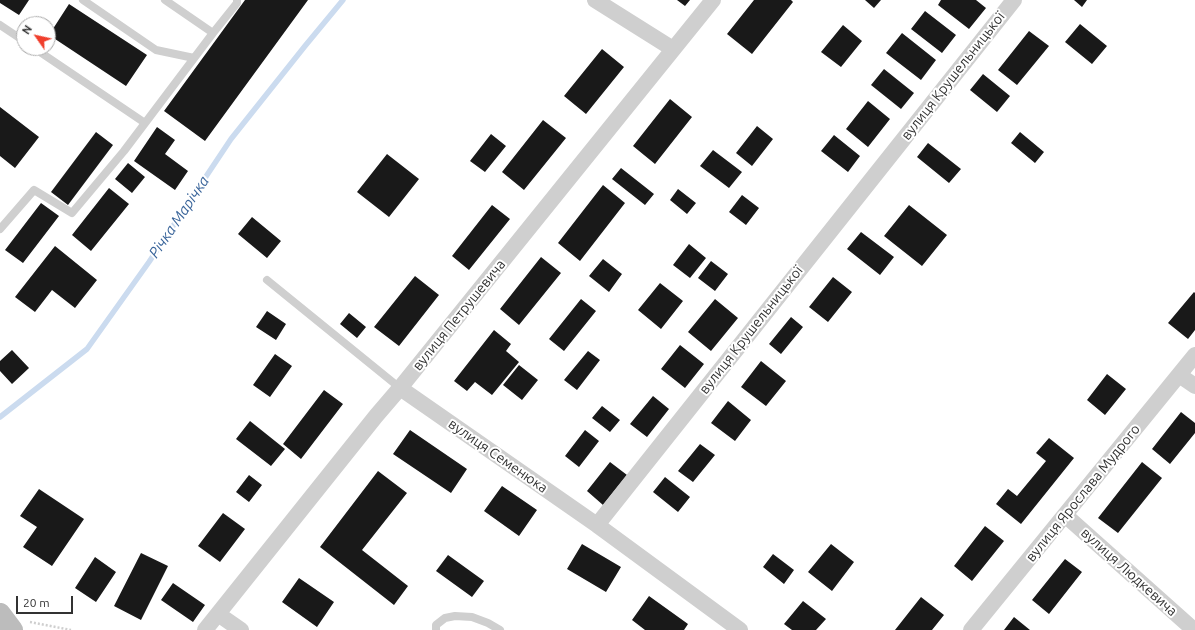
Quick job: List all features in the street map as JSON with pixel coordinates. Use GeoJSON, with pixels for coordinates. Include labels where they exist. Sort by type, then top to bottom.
{"type":"FeatureCollection","features":[{"type":"Feature","properties":{"kind":"street"},"geometry":{"type":"LineString","coordinates":[[595,0],[674,49]]}},
{"type":"Feature","properties":{"kind":"street","name":"вулиця Петрушевича"},"geometry":{"type":"LineString","coordinates":[[205,630],[376,416],[714,0]]}},
{"type":"Feature","properties":{"kind":"street","name":"вулиця Крушельницької"},"geometry":{"type":"LineString","coordinates":[[597,525],[1014,0]]}},
{"type":"Feature","properties":{"kind":"street","name":"вулиця Ярослава Мудрого"},"geometry":{"type":"LineString","coordinates":[[971,630],[1195,355]]}},
{"type":"Feature","properties":{"kind":"street"},"geometry":{"type":"LineString","coordinates":[[1179,375],[1195,386]]}},
{"type":"Feature","properties":{"kind":"street","name":"вулиця Семенюка"},"geometry":{"type":"LineString","coordinates":[[400,388],[597,525]]}},
{"type":"Feature","properties":{"kind":"street","name":"вулиця Людкевича"},"geometry":{"type":"LineString","coordinates":[[1065,514],[1194,630]]}},
{"type":"Feature","properties":{"kind":"street"},"geometry":{"type":"LineString","coordinates":[[597,525],[736,629]]}},
{"type":"Feature","properties":{"kind":"street"},"geometry":{"type":"LineString","coordinates":[[218,614],[240,630]]}},
{"type":"Feature","properties":{"kind":"lane"},"geometry":{"type":"LineString","coordinates":[[83,0],[156,50],[194,58]]}},
{"type":"Feature","properties":{"kind":"lane"},"geometry":{"type":"LineString","coordinates":[[165,0],[213,33]]}},
{"type":"Feature","properties":{"kind":"lane"},"geometry":{"type":"LineString","coordinates":[[0,229],[34,190],[72,213],[124,151],[237,3],[237,0]]}},
{"type":"Feature","properties":{"kind":"lane"},"geometry":{"type":"LineString","coordinates":[[0,25],[16,36]]}},
{"type":"Feature","properties":{"kind":"lane"},"geometry":{"type":"LineString","coordinates":[[46,56],[145,123]]}},
{"type":"Feature","properties":{"kind":"lane"},"geometry":{"type":"LineString","coordinates":[[267,280],[400,388]]}},
{"type":"Feature","properties":{"kind":"lane"},"geometry":{"type":"LineString","coordinates":[[436,630],[436,625],[444,618],[455,616],[472,617],[488,623],[500,630]]}},
{"type":"Feature","properties":{"kind":"path"},"geometry":{"type":"LineString","coordinates":[[12,625],[71,630]]}},
{"type":"Feature","properties":{"kind":"building"},"geometry":{"type":"Polygon","coordinates":[[[0,0],[29,0],[19,15],[0,3],[0,0]]]}},
{"type":"Feature","properties":{"kind":"building"},"geometry":{"type":"Polygon","coordinates":[[[245,0],[308,0],[205,141],[164,111],[245,0]]]}},
{"type":"Feature","properties":{"kind":"building"},"geometry":{"type":"Polygon","coordinates":[[[677,0],[690,0],[685,6],[677,0]]]}},
{"type":"Feature","properties":{"kind":"building"},"geometry":{"type":"Polygon","coordinates":[[[754,0],[791,0],[793,2],[752,54],[727,34],[754,0]]]}},
{"type":"Feature","properties":{"kind":"building"},"geometry":{"type":"Polygon","coordinates":[[[865,0],[881,0],[874,8],[865,0]]]}},
{"type":"Feature","properties":{"kind":"building"},"geometry":{"type":"Polygon","coordinates":[[[941,0],[976,0],[986,8],[969,29],[938,5],[941,0]]]}},
{"type":"Feature","properties":{"kind":"building"},"geometry":{"type":"Polygon","coordinates":[[[1074,0],[1087,0],[1082,7],[1074,0]]]}},
{"type":"Feature","properties":{"kind":"building"},"geometry":{"type":"Polygon","coordinates":[[[69,4],[147,55],[126,86],[56,40],[56,24],[69,4]]]}},
{"type":"Feature","properties":{"kind":"building"},"geometry":{"type":"Polygon","coordinates":[[[925,11],[956,35],[942,53],[911,29],[925,11]]]}},
{"type":"Feature","properties":{"kind":"building"},"geometry":{"type":"Polygon","coordinates":[[[1080,24],[1107,46],[1092,64],[1065,42],[1080,24]]]}},
{"type":"Feature","properties":{"kind":"building"},"geometry":{"type":"Polygon","coordinates":[[[843,25],[862,41],[841,67],[821,52],[843,25]]]}},
{"type":"Feature","properties":{"kind":"building"},"geometry":{"type":"Polygon","coordinates":[[[1029,31],[1049,46],[1017,85],[998,70],[1029,31]]]}},
{"type":"Feature","properties":{"kind":"building"},"geometry":{"type":"Polygon","coordinates":[[[902,33],[936,60],[921,80],[886,53],[902,33]]]}},
{"type":"Feature","properties":{"kind":"building"},"geometry":{"type":"Polygon","coordinates":[[[602,49],[624,67],[586,114],[564,96],[602,49]]]}},
{"type":"Feature","properties":{"kind":"building"},"geometry":{"type":"Polygon","coordinates":[[[884,69],[914,93],[901,109],[871,85],[884,69]]]}},
{"type":"Feature","properties":{"kind":"building"},"geometry":{"type":"Polygon","coordinates":[[[983,74],[1010,96],[997,112],[970,90],[983,74]]]}},
{"type":"Feature","properties":{"kind":"building"},"geometry":{"type":"Polygon","coordinates":[[[670,99],[692,117],[655,164],[633,146],[670,99]]]}},
{"type":"Feature","properties":{"kind":"building"},"geometry":{"type":"Polygon","coordinates":[[[868,101],[890,119],[868,147],[846,129],[868,101]]]}},
{"type":"Feature","properties":{"kind":"building"},"geometry":{"type":"Polygon","coordinates":[[[0,107],[39,137],[15,168],[0,156],[0,107]]]}},
{"type":"Feature","properties":{"kind":"building"},"geometry":{"type":"Polygon","coordinates":[[[543,120],[566,138],[524,190],[502,172],[543,120]]]}},
{"type":"Feature","properties":{"kind":"building"},"geometry":{"type":"Polygon","coordinates":[[[757,126],[773,139],[752,166],[736,153],[757,126]]]}},
{"type":"Feature","properties":{"kind":"building"},"geometry":{"type":"Polygon","coordinates":[[[157,127],[175,140],[165,154],[188,171],[175,190],[134,161],[157,127]]]}},
{"type":"Feature","properties":{"kind":"building"},"geometry":{"type":"Polygon","coordinates":[[[96,132],[113,145],[68,205],[51,192],[96,132]]]}},
{"type":"Feature","properties":{"kind":"building"},"geometry":{"type":"Polygon","coordinates":[[[1020,132],[1044,152],[1035,163],[1011,143],[1020,132]]]}},
{"type":"Feature","properties":{"kind":"building"},"geometry":{"type":"Polygon","coordinates":[[[491,134],[506,146],[485,172],[470,161],[491,134]]]}},
{"type":"Feature","properties":{"kind":"building"},"geometry":{"type":"Polygon","coordinates":[[[834,135],[860,156],[848,172],[821,151],[834,135]]]}},
{"type":"Feature","properties":{"kind":"building"},"geometry":{"type":"Polygon","coordinates":[[[928,143],[961,169],[949,183],[917,157],[928,143]]]}},
{"type":"Feature","properties":{"kind":"building"},"geometry":{"type":"Polygon","coordinates":[[[713,150],[742,172],[729,188],[700,166],[713,150]]]}},
{"type":"Feature","properties":{"kind":"building"},"geometry":{"type":"Polygon","coordinates":[[[387,154],[419,179],[389,217],[357,192],[387,154]]]}},
{"type":"Feature","properties":{"kind":"building"},"geometry":{"type":"Polygon","coordinates":[[[128,163],[145,177],[132,193],[115,179],[128,163]]]}},
{"type":"Feature","properties":{"kind":"building"},"geometry":{"type":"Polygon","coordinates":[[[621,168],[654,194],[645,205],[612,179],[621,168]]]}},
{"type":"Feature","properties":{"kind":"building"},"geometry":{"type":"Polygon","coordinates":[[[603,185],[625,203],[580,261],[558,243],[603,185]]]}},
{"type":"Feature","properties":{"kind":"building"},"geometry":{"type":"Polygon","coordinates":[[[109,188],[129,204],[91,251],[72,235],[109,188]]]}},
{"type":"Feature","properties":{"kind":"building"},"geometry":{"type":"Polygon","coordinates":[[[678,189],[696,203],[687,214],[670,200],[678,189]]]}},
{"type":"Feature","properties":{"kind":"building"},"geometry":{"type":"Polygon","coordinates":[[[742,195],[759,208],[746,225],[729,212],[742,195]]]}},
{"type":"Feature","properties":{"kind":"building"},"geometry":{"type":"Polygon","coordinates":[[[41,203],[59,216],[23,263],[5,250],[41,203]]]}},
{"type":"Feature","properties":{"kind":"building"},"geometry":{"type":"Polygon","coordinates":[[[492,205],[510,219],[469,270],[452,256],[492,205]]]}},
{"type":"Feature","properties":{"kind":"building"},"geometry":{"type":"Polygon","coordinates":[[[909,205],[947,235],[922,266],[884,236],[909,205]]]}},
{"type":"Feature","properties":{"kind":"building"},"geometry":{"type":"Polygon","coordinates":[[[252,217],[281,241],[267,258],[238,234],[252,217]]]}},
{"type":"Feature","properties":{"kind":"building"},"geometry":{"type":"Polygon","coordinates":[[[861,232],[894,257],[880,275],[847,249],[861,232]]]}},
{"type":"Feature","properties":{"kind":"building"},"geometry":{"type":"Polygon","coordinates":[[[689,244],[706,258],[690,278],[673,265],[689,244]]]}},
{"type":"Feature","properties":{"kind":"building"},"geometry":{"type":"Polygon","coordinates":[[[55,246],[97,280],[75,308],[52,290],[35,312],[15,297],[55,246]]]}},
{"type":"Feature","properties":{"kind":"building"},"geometry":{"type":"Polygon","coordinates":[[[541,257],[561,273],[519,325],[500,309],[541,257]]]}},
{"type":"Feature","properties":{"kind":"building"},"geometry":{"type":"Polygon","coordinates":[[[603,259],[622,274],[609,292],[589,276],[603,259]]]}},
{"type":"Feature","properties":{"kind":"building"},"geometry":{"type":"Polygon","coordinates":[[[711,261],[728,274],[715,291],[698,278],[711,261]]]}},
{"type":"Feature","properties":{"kind":"building"},"geometry":{"type":"Polygon","coordinates":[[[415,276],[439,295],[399,346],[374,327],[415,276]]]}},
{"type":"Feature","properties":{"kind":"building"},"geometry":{"type":"Polygon","coordinates":[[[833,277],[852,292],[828,322],[809,307],[833,277]]]}},
{"type":"Feature","properties":{"kind":"building"},"geometry":{"type":"Polygon","coordinates":[[[660,283],[683,301],[661,329],[638,310],[660,283]]]}},
{"type":"Feature","properties":{"kind":"building"},"geometry":{"type":"Polygon","coordinates":[[[1194,292],[1195,330],[1188,339],[1168,323],[1194,292]]]}},
{"type":"Feature","properties":{"kind":"building"},"geometry":{"type":"Polygon","coordinates":[[[581,299],[596,311],[564,351],[549,339],[581,299]]]}},
{"type":"Feature","properties":{"kind":"building"},"geometry":{"type":"Polygon","coordinates":[[[715,299],[738,318],[711,351],[688,332],[715,299]]]}},
{"type":"Feature","properties":{"kind":"building"},"geometry":{"type":"Polygon","coordinates":[[[267,311],[286,324],[276,340],[256,327],[267,311]]]}},
{"type":"Feature","properties":{"kind":"building"},"geometry":{"type":"Polygon","coordinates":[[[349,313],[366,327],[357,338],[340,324],[349,313]]]}},
{"type":"Feature","properties":{"kind":"building"},"geometry":{"type":"Polygon","coordinates":[[[791,317],[803,327],[781,354],[769,344],[791,317]]]}},
{"type":"Feature","properties":{"kind":"building"},"geometry":{"type":"Polygon","coordinates":[[[494,330],[511,344],[506,351],[519,362],[492,395],[475,382],[467,391],[454,381],[494,330]]]}},
{"type":"Feature","properties":{"kind":"building"},"geometry":{"type":"Polygon","coordinates":[[[680,345],[704,364],[685,388],[661,369],[680,345]]]}},
{"type":"Feature","properties":{"kind":"building"},"geometry":{"type":"Polygon","coordinates":[[[12,350],[29,368],[12,384],[0,371],[0,361],[12,350]]]}},
{"type":"Feature","properties":{"kind":"building"},"geometry":{"type":"Polygon","coordinates":[[[588,351],[600,360],[577,390],[564,380],[588,351]]]}},
{"type":"Feature","properties":{"kind":"building"},"geometry":{"type":"Polygon","coordinates":[[[275,354],[292,366],[270,397],[253,385],[275,354]]]}},
{"type":"Feature","properties":{"kind":"building"},"geometry":{"type":"Polygon","coordinates":[[[761,361],[786,381],[766,406],[741,387],[761,361]]]}},
{"type":"Feature","properties":{"kind":"building"},"geometry":{"type":"Polygon","coordinates":[[[519,365],[538,380],[522,400],[503,385],[519,365]]]}},
{"type":"Feature","properties":{"kind":"building"},"geometry":{"type":"Polygon","coordinates":[[[1107,374],[1126,389],[1105,415],[1087,400],[1107,374]]]}},
{"type":"Feature","properties":{"kind":"building"},"geometry":{"type":"Polygon","coordinates":[[[324,390],[343,404],[301,459],[283,444],[324,390]]]}},
{"type":"Feature","properties":{"kind":"building"},"geometry":{"type":"Polygon","coordinates":[[[653,396],[669,409],[647,437],[630,424],[653,396]]]}},
{"type":"Feature","properties":{"kind":"building"},"geometry":{"type":"Polygon","coordinates":[[[728,401],[751,420],[735,441],[711,423],[728,401]]]}},
{"type":"Feature","properties":{"kind":"building"},"geometry":{"type":"Polygon","coordinates":[[[602,406],[620,420],[610,432],[592,418],[602,406]]]}},
{"type":"Feature","properties":{"kind":"building"},"geometry":{"type":"Polygon","coordinates":[[[1181,412],[1195,423],[1195,433],[1170,464],[1152,449],[1181,412]]]}},
{"type":"Feature","properties":{"kind":"building"},"geometry":{"type":"Polygon","coordinates":[[[250,421],[285,449],[271,466],[236,439],[250,421]]]}},
{"type":"Feature","properties":{"kind":"building"},"geometry":{"type":"Polygon","coordinates":[[[410,430],[467,469],[451,493],[393,454],[410,430]]]}},
{"type":"Feature","properties":{"kind":"building"},"geometry":{"type":"Polygon","coordinates":[[[585,430],[599,441],[579,467],[565,456],[585,430]]]}},
{"type":"Feature","properties":{"kind":"building"},"geometry":{"type":"Polygon","coordinates":[[[1049,438],[1074,458],[1021,524],[996,504],[1008,489],[1017,496],[1046,461],[1036,453],[1049,438]]]}},
{"type":"Feature","properties":{"kind":"building"},"geometry":{"type":"Polygon","coordinates":[[[700,444],[715,455],[693,482],[678,471],[700,444]]]}},
{"type":"Feature","properties":{"kind":"building"},"geometry":{"type":"Polygon","coordinates":[[[610,462],[627,475],[603,505],[587,491],[610,462]]]}},
{"type":"Feature","properties":{"kind":"building"},"geometry":{"type":"Polygon","coordinates":[[[1142,462],[1162,478],[1118,533],[1098,518],[1142,462]]]}},
{"type":"Feature","properties":{"kind":"building"},"geometry":{"type":"Polygon","coordinates":[[[378,471],[407,493],[362,550],[408,586],[394,605],[320,547],[378,471]]]}},
{"type":"Feature","properties":{"kind":"building"},"geometry":{"type":"Polygon","coordinates":[[[249,475],[262,485],[249,502],[236,492],[249,475]]]}},
{"type":"Feature","properties":{"kind":"building"},"geometry":{"type":"Polygon","coordinates":[[[665,477],[690,497],[678,512],[653,492],[665,477]]]}},
{"type":"Feature","properties":{"kind":"building"},"geometry":{"type":"Polygon","coordinates":[[[502,486],[537,510],[519,536],[484,511],[502,486]]]}},
{"type":"Feature","properties":{"kind":"building"},"geometry":{"type":"Polygon","coordinates":[[[39,489],[84,519],[52,566],[23,547],[37,527],[20,516],[39,489]]]}},
{"type":"Feature","properties":{"kind":"building"},"geometry":{"type":"Polygon","coordinates":[[[223,513],[245,529],[220,562],[198,546],[223,513]]]}},
{"type":"Feature","properties":{"kind":"building"},"geometry":{"type":"Polygon","coordinates":[[[985,526],[1004,541],[972,581],[954,566],[985,526]]]}},
{"type":"Feature","properties":{"kind":"building"},"geometry":{"type":"Polygon","coordinates":[[[582,544],[621,567],[606,592],[567,569],[582,544]]]}},
{"type":"Feature","properties":{"kind":"building"},"geometry":{"type":"Polygon","coordinates":[[[831,544],[854,562],[832,591],[808,572],[831,544]]]}},
{"type":"Feature","properties":{"kind":"building"},"geometry":{"type":"Polygon","coordinates":[[[141,553],[168,566],[141,620],[114,606],[141,553]]]}},
{"type":"Feature","properties":{"kind":"building"},"geometry":{"type":"Polygon","coordinates":[[[773,554],[794,570],[784,584],[763,567],[773,554]]]}},
{"type":"Feature","properties":{"kind":"building"},"geometry":{"type":"Polygon","coordinates":[[[448,555],[484,581],[472,597],[436,571],[448,555]]]}},
{"type":"Feature","properties":{"kind":"building"},"geometry":{"type":"Polygon","coordinates":[[[95,557],[116,572],[96,602],[75,588],[95,557]]]}},
{"type":"Feature","properties":{"kind":"building"},"geometry":{"type":"Polygon","coordinates":[[[1065,559],[1082,572],[1049,614],[1032,600],[1065,559]]]}},
{"type":"Feature","properties":{"kind":"building"},"geometry":{"type":"Polygon","coordinates":[[[299,578],[334,602],[317,627],[282,602],[299,578]]]}},
{"type":"Feature","properties":{"kind":"building"},"geometry":{"type":"Polygon","coordinates":[[[173,583],[205,605],[193,622],[161,600],[173,583]]]}},
{"type":"Feature","properties":{"kind":"building"},"geometry":{"type":"Polygon","coordinates":[[[649,596],[688,624],[684,630],[645,630],[632,620],[649,596]]]}},
{"type":"Feature","properties":{"kind":"building"},"geometry":{"type":"Polygon","coordinates":[[[921,597],[944,615],[932,630],[895,630],[921,597]]]}},
{"type":"Feature","properties":{"kind":"building"},"geometry":{"type":"Polygon","coordinates":[[[803,601],[826,619],[816,630],[792,630],[784,624],[803,601]]]}},
{"type":"Feature","properties":{"kind":"building"},"geometry":{"type":"Polygon","coordinates":[[[1014,617],[1030,630],[1004,630],[1014,617]]]}},
{"type":"Feature","properties":{"kind":"waterway","name":"Річка Марічка"},"geometry":{"type":"LineString","coordinates":[[0,417],[87,349],[149,262],[231,139],[343,0]]}}]}
